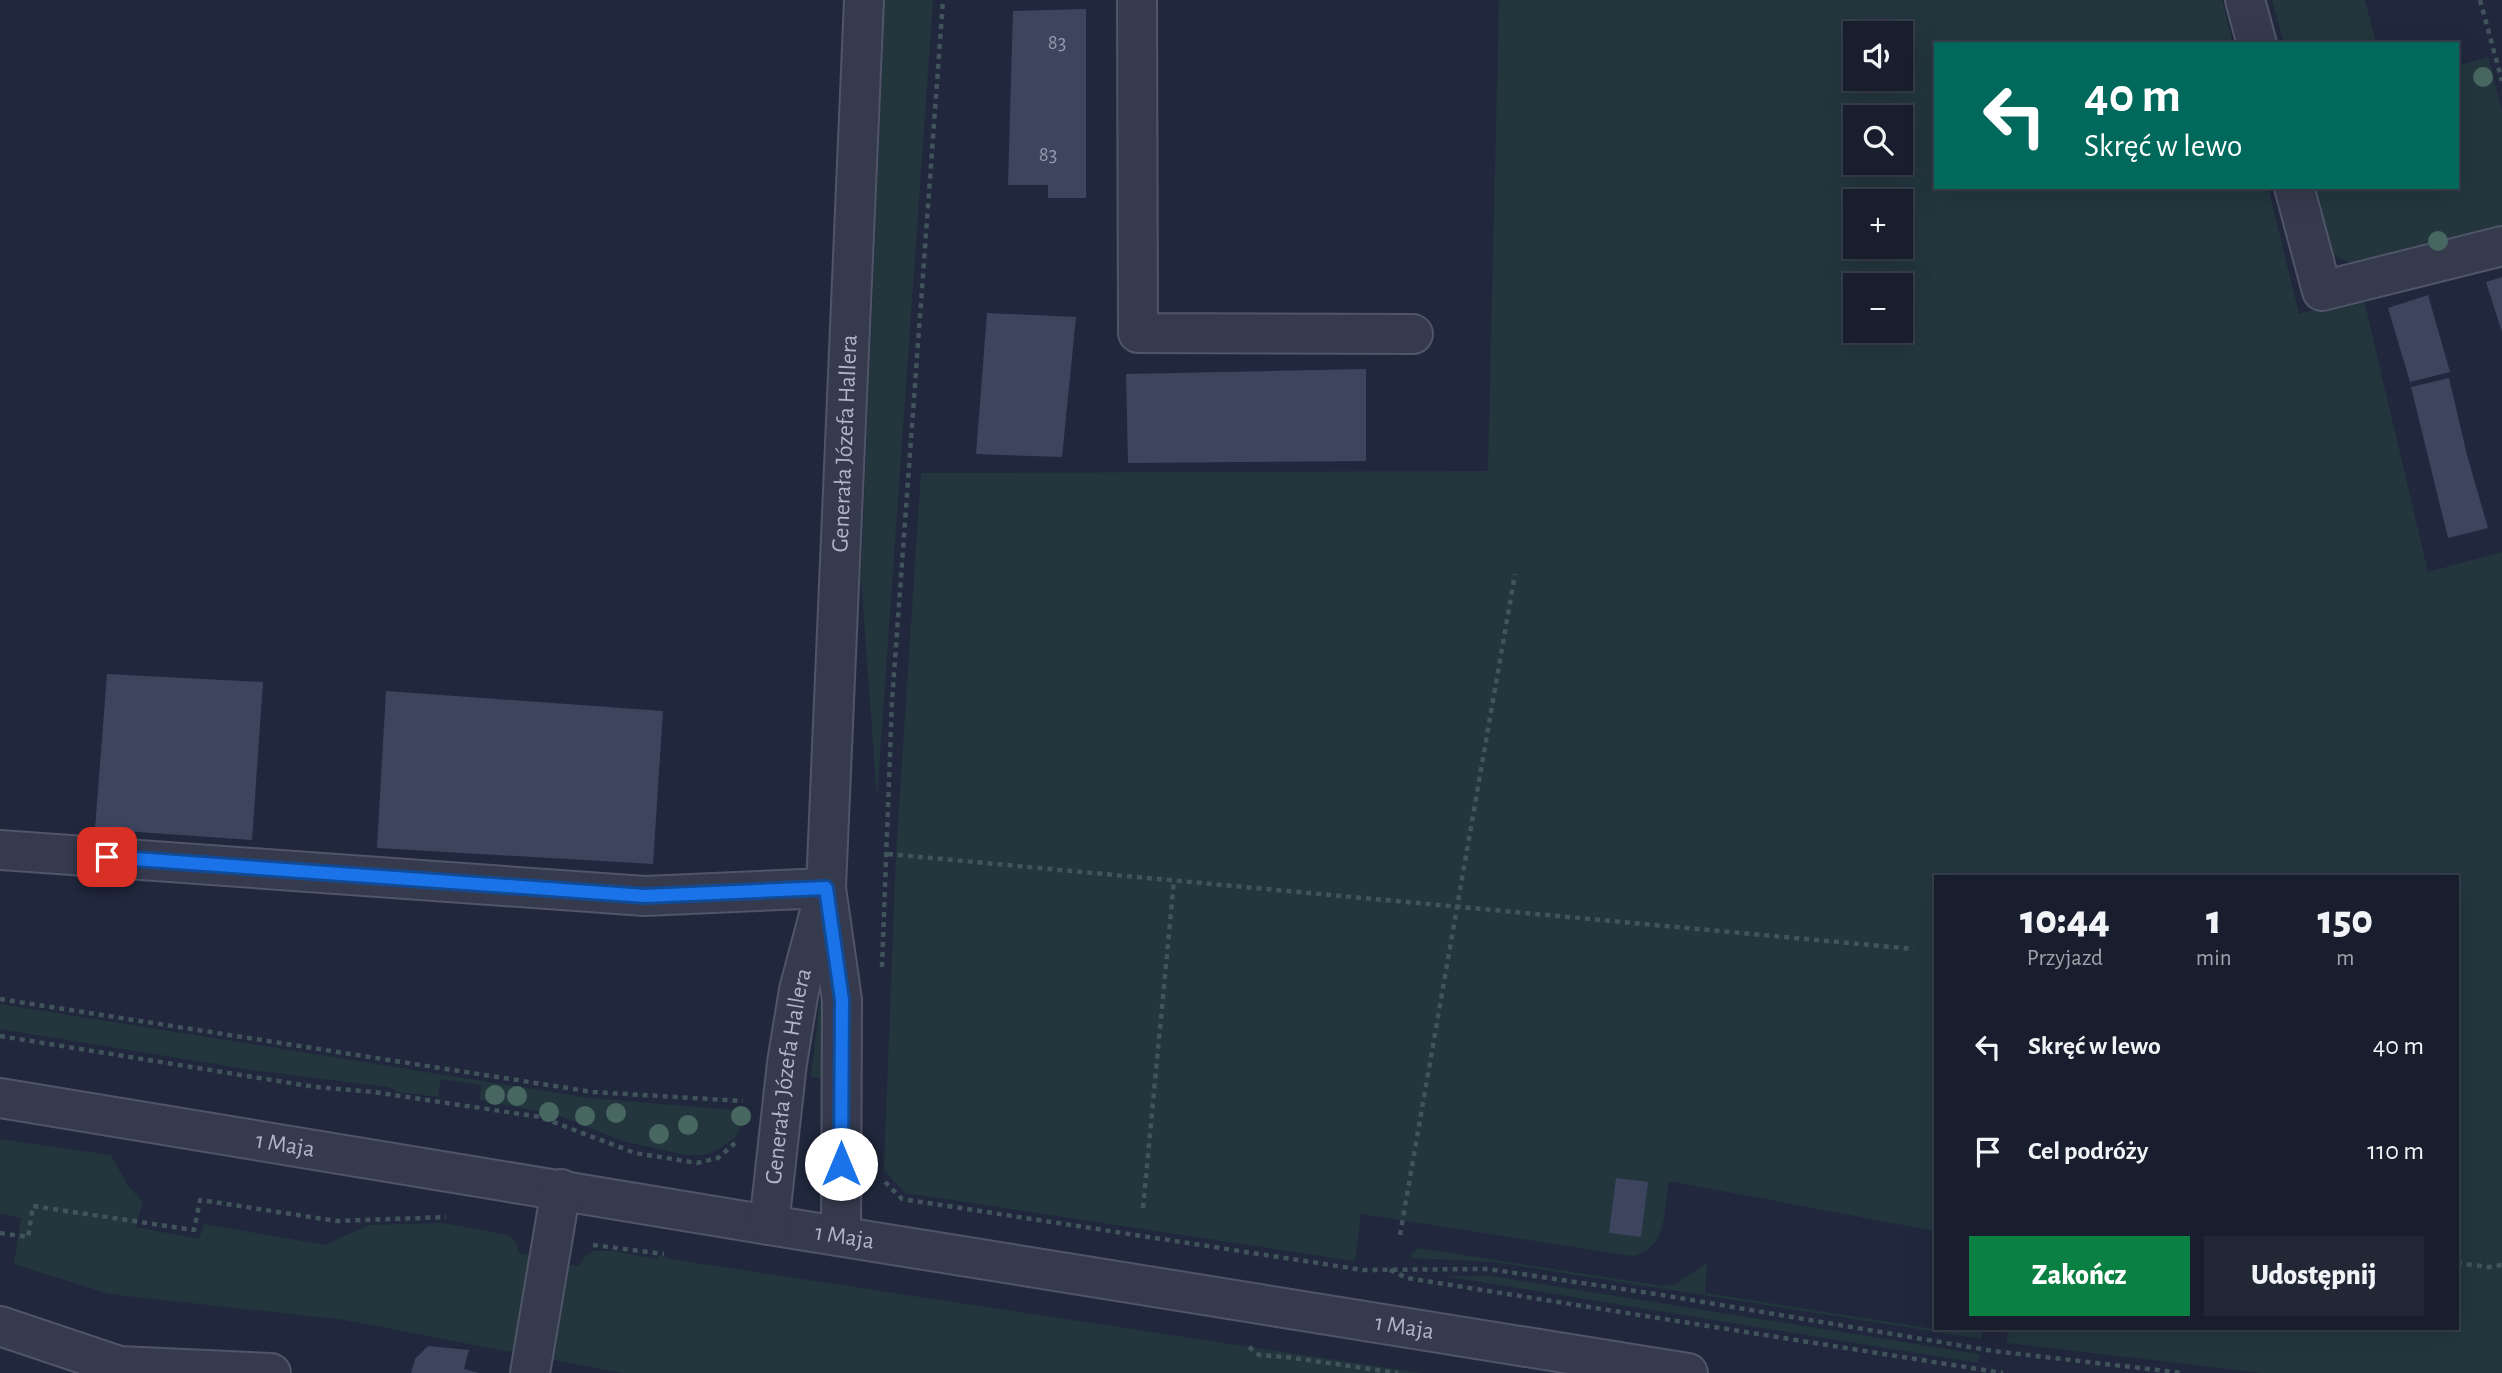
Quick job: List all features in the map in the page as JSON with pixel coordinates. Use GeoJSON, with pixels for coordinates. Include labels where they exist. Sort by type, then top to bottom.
{"type":"FeatureCollection","features":[{"type":"Feature","properties":{"kind":"street","name":"Generała Józefa Hallera"},"geometry":{"type":"LineString","coordinates":[[841,1235],[842,1000],[826,888],[863,0]]}},
{"type":"Feature","properties":{"kind":"street"},"geometry":{"type":"LineString","coordinates":[[1137,0],[1138,333],[1413,334]]}},
{"type":"Feature","properties":{"kind":"street"},"geometry":{"type":"LineString","coordinates":[[2245,0],[2256,42]]}},
{"type":"Feature","properties":{"kind":"street"},"geometry":{"type":"LineString","coordinates":[[2295,189],[2322,291],[2502,246]]}},
{"type":"Feature","properties":{"kind":"street"},"geometry":{"type":"LineString","coordinates":[[0,850],[645,896],[826,888]]}},
{"type":"Feature","properties":{"kind":"street","name":"Generała Józefa Hallera"},"geometry":{"type":"LineString","coordinates":[[769,1225],[787,1063],[799,990],[826,888]]}},
{"type":"Feature","properties":{"kind":"street","name":"1 Maja"},"geometry":{"type":"LineString","coordinates":[[0,1098],[1688,1373]]}},
{"type":"Feature","properties":{"kind":"street"},"geometry":{"type":"LineString","coordinates":[[530,1373],[561,1189]]}},
{"type":"Feature","properties":{"kind":"street"},"geometry":{"type":"LineString","coordinates":[[0,1326],[117,1369],[271,1373]]}},
{"type":"Feature","properties":{"kind":"path"},"geometry":{"type":"LineString","coordinates":[[882,974],[892,701],[943,0]]}},
{"type":"Feature","properties":{"kind":"path"},"geometry":{"type":"LineString","coordinates":[[2480,0],[2500,61],[2502,81]]}},
{"type":"Feature","properties":{"kind":"path"},"geometry":{"type":"LineString","coordinates":[[1400,1235],[1515,574]]}},
{"type":"Feature","properties":{"kind":"path"},"geometry":{"type":"LineString","coordinates":[[888,854],[1914,949]]}},
{"type":"Feature","properties":{"kind":"path"},"geometry":{"type":"LineString","coordinates":[[1143,1208],[1174,880]]}},
{"type":"Feature","properties":{"kind":"path"},"geometry":{"type":"LineString","coordinates":[[0,999],[593,1092],[752,1101]]}},
{"type":"Feature","properties":{"kind":"path"},"geometry":{"type":"LineString","coordinates":[[0,1035],[315,1087],[374,1092],[540,1117],[620,1148],[659,1157]]}},
{"type":"Feature","properties":{"kind":"path"},"geometry":{"type":"LineString","coordinates":[[882,1178],[902,1199],[1363,1270],[1488,1269],[1656,1294],[1993,1351],[2183,1373]]}},
{"type":"Feature","properties":{"kind":"path"},"geometry":{"type":"LineString","coordinates":[[0,1233],[28,1237],[33,1206],[194,1230],[200,1200],[337,1221],[443,1217],[455,1219]]}},
{"type":"Feature","properties":{"kind":"path"},"geometry":{"type":"LineString","coordinates":[[549,1254],[574,1259],[595,1244],[642,1251]]}},
{"type":"Feature","properties":{"kind":"path"},"geometry":{"type":"LineString","coordinates":[[2459,1263],[2489,1267],[2502,1265]]}},
{"type":"Feature","properties":{"kind":"path"},"geometry":{"type":"LineString","coordinates":[[1390,1270],[1420,1281],[2003,1373]]}},
{"type":"Feature","properties":{"kind":"shaded area"},"geometry":{"type":"Polygon","coordinates":[[[885,0],[933,0],[877,798],[861,578],[885,0]]]}},
{"type":"Feature","properties":{"kind":"shaded area"},"geometry":{"type":"Polygon","coordinates":[[[1499,0],[2222,0],[2232,42],[1934,42],[1934,189],[2268,189],[2299,314],[2363,296],[2428,572],[2502,552],[2502,1373],[2262,1373],[2007,1343],[2008,1330],[2459,1330],[2459,875],[1934,875],[1934,1231],[1669,1181],[1658,1236],[1653,1245],[1644,1252],[1632,1256],[1361,1214],[1355,1261],[905,1193],[884,1170],[896,854],[921,473],[1488,471],[1499,0]]]}},
{"type":"Feature","properties":{"kind":"shaded area"},"geometry":{"type":"Polygon","coordinates":[[[2272,0],[2365,0],[2376,42],[2283,42],[2272,0]]]}},
{"type":"Feature","properties":{"kind":"shaded area"},"geometry":{"type":"Polygon","coordinates":[[[2488,57],[2502,111],[2502,231],[2360,268],[2330,253],[2314,189],[2459,189],[2459,65],[2488,57]]]}},
{"type":"Feature","properties":{"kind":"shaded area"},"geometry":{"type":"Polygon","coordinates":[[[824,980],[821,1078],[811,1077],[824,980]]]}},
{"type":"Feature","properties":{"kind":"shaded area"},"geometry":{"type":"Polygon","coordinates":[[[0,1004],[589,1098],[747,1111],[736,1136],[718,1150],[703,1155],[685,1155],[623,1141],[558,1115],[480,1100],[481,1085],[441,1079],[438,1097],[398,1092],[389,1087],[252,1070],[0,1029],[0,1004]]]}},
{"type":"Feature","properties":{"kind":"shaded area"},"geometry":{"type":"Polygon","coordinates":[[[0,1139],[111,1155],[128,1186],[143,1202],[135,1227],[199,1239],[204,1224],[325,1245],[369,1225],[444,1223],[508,1235],[515,1241],[519,1253],[534,1256],[517,1353],[345,1320],[109,1294],[14,1264],[21,1218],[0,1214],[0,1139]]]}},
{"type":"Feature","properties":{"kind":"shaded area"},"geometry":{"type":"Polygon","coordinates":[[[1419,1248],[1662,1286],[1674,1285],[1707,1263],[1705,1293],[1934,1330],[1983,1330],[1981,1339],[1494,1262],[1411,1258],[1412,1253],[1419,1248]]]}},
{"type":"Feature","properties":{"kind":"shaded area"},"geometry":{"type":"Polygon","coordinates":[[[593,1251],[613,1251],[657,1259],[659,1255],[670,1259],[1422,1373],[622,1373],[549,1359],[566,1264],[579,1266],[593,1251]]]}},
{"type":"Feature","properties":{"kind":"shaded area"},"geometry":{"type":"Polygon","coordinates":[[[1445,1276],[1492,1276],[1979,1354],[1978,1363],[1445,1276]]]}},
{"type":"Feature","properties":{"kind":"building"},"geometry":{"type":"Polygon","coordinates":[[[1086,9],[1086,198],[1048,198],[1048,185],[1008,185],[1013,11],[1086,9]]]}},
{"type":"Feature","properties":{"kind":"building"},"geometry":{"type":"Polygon","coordinates":[[[2502,277],[2502,332],[2486,282],[2502,277]]]}},
{"type":"Feature","properties":{"kind":"building"},"geometry":{"type":"Polygon","coordinates":[[[2428,295],[2450,372],[2410,382],[2388,308],[2428,295]]]}},
{"type":"Feature","properties":{"kind":"building"},"geometry":{"type":"Polygon","coordinates":[[[987,313],[1076,317],[1062,457],[976,454],[987,313]]]}},
{"type":"Feature","properties":{"kind":"building"},"geometry":{"type":"Polygon","coordinates":[[[1366,369],[1366,461],[1128,463],[1126,374],[1366,369]]]}},
{"type":"Feature","properties":{"kind":"building"},"geometry":{"type":"Polygon","coordinates":[[[2449,378],[2488,528],[2448,538],[2411,387],[2449,378]]]}},
{"type":"Feature","properties":{"kind":"building"},"geometry":{"type":"Polygon","coordinates":[[[107,674],[263,682],[252,840],[95,829],[107,674]]]}},
{"type":"Feature","properties":{"kind":"building"},"geometry":{"type":"Polygon","coordinates":[[[386,691],[663,711],[653,864],[377,848],[386,691]]]}},
{"type":"Feature","properties":{"kind":"building"},"geometry":{"type":"Polygon","coordinates":[[[1616,1178],[1648,1182],[1641,1237],[1609,1233],[1616,1178]]]}},
{"type":"Feature","properties":{"kind":"building"},"geometry":{"type":"Polygon","coordinates":[[[428,1346],[469,1350],[464,1369],[479,1373],[411,1373],[415,1359],[428,1346]]]}},
{"type":"Feature","properties":{"kind":"route"},"geometry":{"type":"LineString","coordinates":[[107,857],[645,896],[826,888],[842,1000],[841,1164]]}}]}
